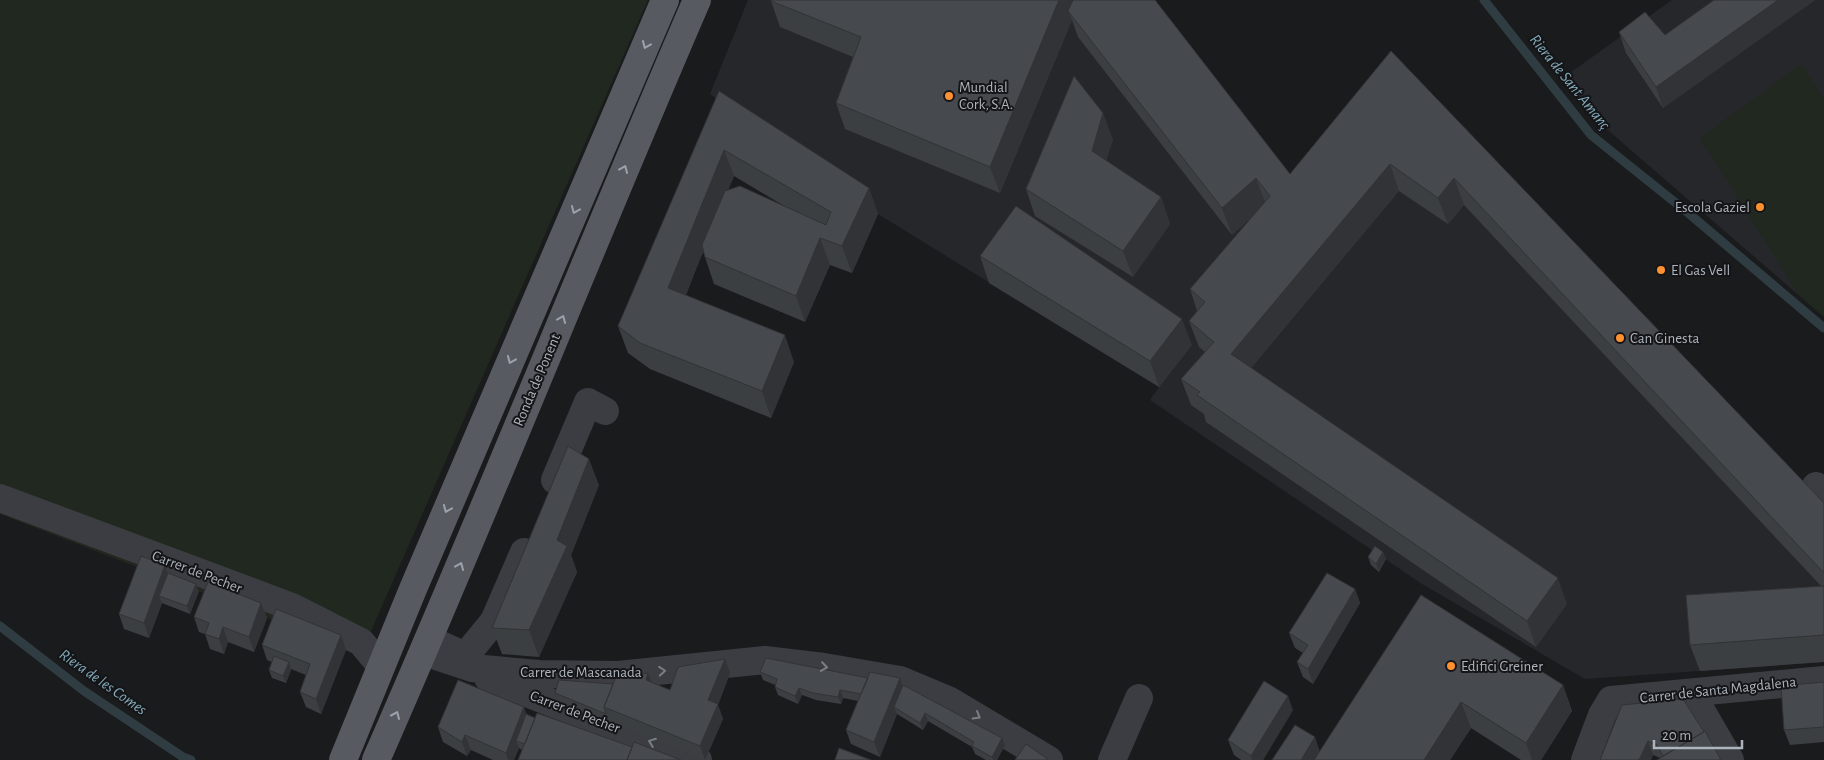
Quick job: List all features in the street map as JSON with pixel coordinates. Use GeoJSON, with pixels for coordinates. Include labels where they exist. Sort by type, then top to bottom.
{"type":"FeatureCollection","features":[{"type":"Feature","properties":{"kind":"main road"},"geometry":{"type":"LineString","coordinates":[[343,760],[420,570],[665,0]]}},
{"type":"Feature","properties":{"kind":"main road","name":"Ronda de Ponent"},"geometry":{"type":"LineString","coordinates":[[376,760],[426,646],[634,145],[697,0]]}},
{"type":"Feature","properties":{"kind":"street"},"geometry":{"type":"LineString","coordinates":[[545,503],[588,402],[605,410]]}},
{"type":"Feature","properties":{"kind":"street","name":"Carrer de Pecher"},"geometry":{"type":"LineString","coordinates":[[0,498],[292,607],[360,642],[381,666]]}},
{"type":"Feature","properties":{"kind":"street"},"geometry":{"type":"LineString","coordinates":[[426,646],[463,655],[467,654],[494,621],[534,530]]}},
{"type":"Feature","properties":{"kind":"street","name":"Carrer de Pecher"},"geometry":{"type":"LineString","coordinates":[[426,646],[698,760]]}},
{"type":"Feature","properties":{"kind":"street","name":"Carrer de Mascanada"},"geometry":{"type":"LineString","coordinates":[[426,646],[472,668],[539,674],[618,675],[765,660],[834,668],[900,680],[950,701],[1049,760]]}},
{"type":"Feature","properties":{"kind":"street","name":"Carrer de Santa Magdalena"},"geometry":{"type":"LineString","coordinates":[[1585,760],[1602,716],[1611,700],[1691,694],[1824,680]]}},
{"type":"Feature","properties":{"kind":"street"},"geometry":{"type":"LineString","coordinates":[[1691,694],[1730,760]]}},
{"type":"Feature","properties":{"kind":"street"},"geometry":{"type":"LineString","coordinates":[[1112,760],[1138,698]]}},
{"type":"Feature","properties":{"kind":"shaded area"},"geometry":{"type":"Polygon","coordinates":[[[0,0],[648,0],[361,654],[0,514],[0,0]]]}},
{"type":"Feature","properties":{"kind":"shaded area"},"geometry":{"type":"Polygon","coordinates":[[[748,0],[1145,0],[1299,200],[1401,77],[1824,519],[1824,662],[1585,679],[1422,584],[1150,400],[1159,387],[878,214],[710,94],[748,0]]]}},
{"type":"Feature","properties":{"kind":"shaded area","name":"Escola Gaziel"},"geometry":{"type":"Polygon","coordinates":[[[1672,0],[1824,0],[1824,317],[1595,119],[1560,80],[1672,0]]]}},
{"type":"Feature","properties":{"kind":"shaded area"},"geometry":{"type":"Polygon","coordinates":[[[1802,64],[1824,99],[1824,317],[1799,295],[1700,138],[1802,64]]]}},
{"type":"Feature","properties":{"kind":"building","name":"Mundial Cork, S.A."},"geometry":{"type":"Polygon","coordinates":[[[771,0],[1059,0],[990,167],[836,103],[861,37],[771,0]]]}},
{"type":"Feature","properties":{"kind":"building"},"geometry":{"type":"Polygon","coordinates":[[[1073,0],[1155,0],[1290,174],[1391,51],[1824,503],[1824,573],[1454,178],[1438,198],[1390,164],[1231,354],[1558,578],[1527,621],[1197,395],[1200,392],[1181,379],[1214,342],[1189,321],[1205,302],[1190,289],[1270,196],[1256,178],[1222,208],[1068,11],[1073,0]]]}},
{"type":"Feature","properties":{"kind":"building"},"geometry":{"type":"Polygon","coordinates":[[[1714,0],[1778,0],[1656,87],[1619,32],[1645,12],[1665,35],[1714,0]]]}},
{"type":"Feature","properties":{"kind":"building"},"geometry":{"type":"Polygon","coordinates":[[[1074,76],[1103,113],[1092,151],[1161,197],[1123,251],[1026,189],[1074,76]]]}},
{"type":"Feature","properties":{"kind":"building"},"geometry":{"type":"Polygon","coordinates":[[[719,91],[869,188],[842,246],[820,238],[796,296],[705,257],[702,245],[725,191],[740,186],[826,225],[831,212],[724,150],[668,288],[785,335],[762,391],[640,343],[618,326],[719,91]]]}},
{"type":"Feature","properties":{"kind":"building"},"geometry":{"type":"Polygon","coordinates":[[[1016,206],[1182,319],[1150,361],[980,256],[1016,206]]]}},
{"type":"Feature","properties":{"kind":"building"},"geometry":{"type":"Polygon","coordinates":[[[568,446],[589,459],[557,540],[567,546],[529,630],[492,628],[568,446]]]}},
{"type":"Feature","properties":{"kind":"building"},"geometry":{"type":"Polygon","coordinates":[[[1375,546],[1383,552],[1376,564],[1368,557],[1375,546]]]}},
{"type":"Feature","properties":{"kind":"building"},"geometry":{"type":"Polygon","coordinates":[[[141,556],[165,565],[144,623],[119,614],[141,556]]]}},
{"type":"Feature","properties":{"kind":"building"},"geometry":{"type":"Polygon","coordinates":[[[168,573],[196,584],[187,606],[159,596],[168,573]]]}},
{"type":"Feature","properties":{"kind":"building"},"geometry":{"type":"Polygon","coordinates":[[[1327,573],[1355,589],[1308,669],[1297,662],[1308,645],[1289,633],[1327,573]]]}},
{"type":"Feature","properties":{"kind":"building"},"geometry":{"type":"Polygon","coordinates":[[[208,582],[261,603],[249,637],[223,627],[219,639],[205,634],[209,623],[194,617],[208,582]]]}},
{"type":"Feature","properties":{"kind":"building"},"geometry":{"type":"Polygon","coordinates":[[[1824,586],[1824,635],[1690,645],[1686,595],[1824,586]]]}},
{"type":"Feature","properties":{"kind":"building","name":"Edifici Greiner"},"geometry":{"type":"Polygon","coordinates":[[[1421,595],[1563,685],[1526,743],[1461,702],[1424,760],[1314,760],[1421,595]]]}},
{"type":"Feature","properties":{"kind":"building"},"geometry":{"type":"Polygon","coordinates":[[[276,609],[341,635],[316,699],[300,692],[310,664],[262,645],[276,609]]]}},
{"type":"Feature","properties":{"kind":"building"},"geometry":{"type":"Polygon","coordinates":[[[274,656],[289,662],[283,676],[269,670],[274,656]]]}},
{"type":"Feature","properties":{"kind":"building"},"geometry":{"type":"Polygon","coordinates":[[[766,658],[868,678],[861,694],[840,690],[838,697],[813,693],[799,688],[795,696],[775,687],[777,679],[760,672],[766,658]]]}},
{"type":"Feature","properties":{"kind":"building"},"geometry":{"type":"Polygon","coordinates":[[[725,659],[708,700],[718,704],[700,746],[604,707],[616,677],[648,673],[646,680],[670,690],[678,667],[725,659]]]}},
{"type":"Feature","properties":{"kind":"building"},"geometry":{"type":"Polygon","coordinates":[[[870,672],[900,678],[874,742],[846,730],[870,672]]]}},
{"type":"Feature","properties":{"kind":"building"},"geometry":{"type":"Polygon","coordinates":[[[458,680],[524,707],[506,753],[465,735],[462,742],[438,727],[458,680]]]}},
{"type":"Feature","properties":{"kind":"building"},"geometry":{"type":"Polygon","coordinates":[[[559,680],[613,684],[604,707],[606,714],[555,693],[559,680]]]}},
{"type":"Feature","properties":{"kind":"building"},"geometry":{"type":"Polygon","coordinates":[[[1264,681],[1288,696],[1251,756],[1228,740],[1264,681]]]}},
{"type":"Feature","properties":{"kind":"building"},"geometry":{"type":"Polygon","coordinates":[[[1824,682],[1824,727],[1784,730],[1781,686],[1824,682]]]}},
{"type":"Feature","properties":{"kind":"building"},"geometry":{"type":"Polygon","coordinates":[[[903,685],[1002,738],[992,757],[972,746],[974,742],[925,713],[920,723],[894,707],[903,685]]]}},
{"type":"Feature","properties":{"kind":"building"},"geometry":{"type":"Polygon","coordinates":[[[1683,699],[1704,732],[1663,756],[1657,745],[1648,741],[1639,760],[1600,760],[1622,705],[1683,699]]]}},
{"type":"Feature","properties":{"kind":"building"},"geometry":{"type":"Polygon","coordinates":[[[537,713],[632,747],[627,760],[518,760],[537,713]]]}},
{"type":"Feature","properties":{"kind":"building"},"geometry":{"type":"Polygon","coordinates":[[[526,714],[535,718],[525,744],[516,741],[526,714]]]}},
{"type":"Feature","properties":{"kind":"building"},"geometry":{"type":"Polygon","coordinates":[[[1295,725],[1315,737],[1301,760],[1272,760],[1295,725]]]}},
{"type":"Feature","properties":{"kind":"building"},"geometry":{"type":"Polygon","coordinates":[[[1705,731],[1721,760],[1657,760],[1705,731]]]}},
{"type":"Feature","properties":{"kind":"building"},"geometry":{"type":"Polygon","coordinates":[[[634,742],[681,760],[627,760],[634,742]]]}},
{"type":"Feature","properties":{"kind":"building"},"geometry":{"type":"Polygon","coordinates":[[[1026,744],[1049,760],[1015,760],[1026,744]]]}},
{"type":"Feature","properties":{"kind":"building"},"geometry":{"type":"Polygon","coordinates":[[[839,748],[871,760],[835,760],[839,748]]]}},
{"type":"Feature","properties":{"kind":"waterway","name":"Riera de Sant Amanç"},"geometry":{"type":"LineString","coordinates":[[1484,0],[1591,135],[1687,212],[1824,328]]}},
{"type":"Feature","properties":{"kind":"waterway","name":"Riera de les Comes"},"geometry":{"type":"LineString","coordinates":[[0,626],[84,691],[183,757],[191,760]]}},
{"type":"Feature","properties":{"kind":"place","name":"Mundial Cork, S.A."},"geometry":{"type":"Point","coordinates":[949,96]}},
{"type":"Feature","properties":{"kind":"place","name":"Escola Gaziel"},"geometry":{"type":"Point","coordinates":[1760,207]}},
{"type":"Feature","properties":{"kind":"place","name":"El Gas Vell"},"geometry":{"type":"Point","coordinates":[1661,270]}},
{"type":"Feature","properties":{"kind":"place","name":"Can Ginesta"},"geometry":{"type":"Point","coordinates":[1620,338]}},
{"type":"Feature","properties":{"kind":"place","name":"Edifici Greiner"},"geometry":{"type":"Point","coordinates":[1451,666]}}]}
